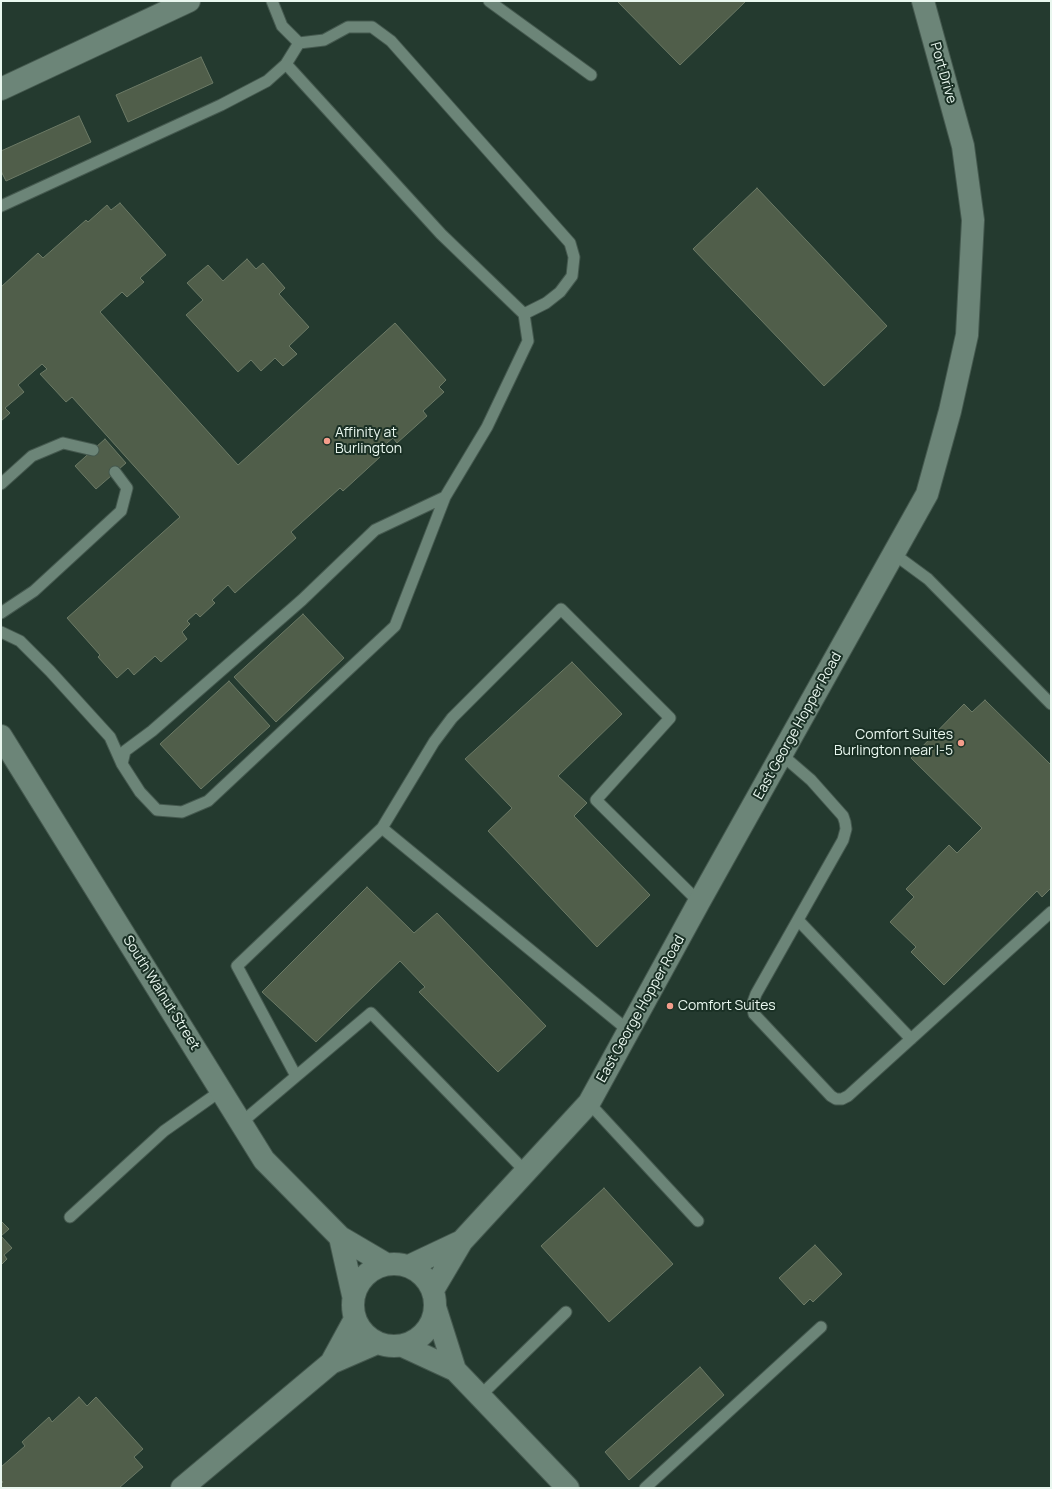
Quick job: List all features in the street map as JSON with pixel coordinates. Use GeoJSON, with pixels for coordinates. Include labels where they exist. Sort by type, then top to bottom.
{"type":"FeatureCollection","features":[{"type":"Feature","properties":{"kind":"street"},"geometry":{"type":"LineString","coordinates":[[1,89],[188,1]]}},
{"type":"Feature","properties":{"kind":"street","name":"Port Drive"},"geometry":{"type":"LineString","coordinates":[[923,1],[963,146]]}},
{"type":"Feature","properties":{"kind":"street","name":"East George Hopper Road"},"geometry":{"type":"LineString","coordinates":[[434,1299],[462,1241],[589,1103],[699,902],[782,756],[927,494],[950,411],[967,335],[973,220],[963,146]]}},
{"type":"Feature","properties":{"kind":"street","name":"South Walnut Street"},"geometry":{"type":"LineString","coordinates":[[1,736],[242,1122],[264,1160],[340,1236],[386,1264]]}},
{"type":"Feature","properties":{"kind":"street"},"geometry":{"type":"LineString","coordinates":[[340,1236],[353,1295]]}},
{"type":"Feature","properties":{"kind":"street","name":"East George Hopper Road"},"geometry":{"type":"LineString","coordinates":[[409,1266],[462,1241]]}},
{"type":"Feature","properties":{"kind":"street"},"geometry":{"type":"LineString","coordinates":[[454,1370],[434,1299],[427,1280],[419,1272],[409,1266],[398,1264],[386,1264],[375,1268],[365,1275],[357,1284],[352,1303],[355,1319],[360,1329],[367,1337],[377,1343],[390,1346],[403,1346],[454,1370],[568,1488]]}},
{"type":"Feature","properties":{"kind":"street"},"geometry":{"type":"LineString","coordinates":[[403,1346],[415,1340],[425,1332],[432,1320],[434,1299]]}},
{"type":"Feature","properties":{"kind":"street"},"geometry":{"type":"LineString","coordinates":[[331,1363],[355,1319]]}},
{"type":"Feature","properties":{"kind":"street"},"geometry":{"type":"LineString","coordinates":[[182,1488],[331,1363],[377,1343]]}},
{"type":"Feature","properties":{"kind":"lane"},"geometry":{"type":"LineString","coordinates":[[272,1],[282,26],[299,43]]}},
{"type":"Feature","properties":{"kind":"lane"},"geometry":{"type":"LineString","coordinates":[[489,1],[592,75]]}},
{"type":"Feature","properties":{"kind":"lane"},"geometry":{"type":"LineString","coordinates":[[299,43],[324,40],[348,27],[372,27],[385,36],[570,243],[574,257],[572,276],[560,292],[546,303],[524,314]]}},
{"type":"Feature","properties":{"kind":"lane"},"geometry":{"type":"LineString","coordinates":[[1,206],[221,105],[267,81],[286,64],[299,43]]}},
{"type":"Feature","properties":{"kind":"lane"},"geometry":{"type":"LineString","coordinates":[[1,632],[20,640],[110,737],[122,764],[140,792],[157,810],[182,812],[208,801],[395,626],[445,497],[487,426],[528,341],[524,314],[441,234],[286,64]]}},
{"type":"Feature","properties":{"kind":"lane"},"geometry":{"type":"LineString","coordinates":[[1,484],[32,456],[63,442],[93,450]]}},
{"type":"Feature","properties":{"kind":"lane"},"geometry":{"type":"LineString","coordinates":[[1,613],[34,590],[121,511],[126,488],[115,472]]}},
{"type":"Feature","properties":{"kind":"lane"},"geometry":{"type":"LineString","coordinates":[[122,764],[125,751],[152,731],[302,600],[375,530],[445,497]]}},
{"type":"Feature","properties":{"kind":"lane"},"geometry":{"type":"LineString","coordinates":[[894,554],[928,579],[1051,704]]}},
{"type":"Feature","properties":{"kind":"lane"},"geometry":{"type":"LineString","coordinates":[[296,1076],[237,966],[382,828],[434,742],[452,718],[562,609],[670,718],[596,800],[699,902]]}},
{"type":"Feature","properties":{"kind":"lane"},"geometry":{"type":"LineString","coordinates":[[782,756],[811,780],[843,816],[845,822],[845,834],[756,994],[752,1005],[754,1014],[826,1093],[836,1099],[842,1099],[848,1096],[1051,912]]}},
{"type":"Feature","properties":{"kind":"lane"},"geometry":{"type":"LineString","coordinates":[[382,828],[629,1031]]}},
{"type":"Feature","properties":{"kind":"lane"},"geometry":{"type":"LineString","coordinates":[[798,920],[910,1040]]}},
{"type":"Feature","properties":{"kind":"lane"},"geometry":{"type":"LineString","coordinates":[[242,1122],[371,1013],[525,1171]]}},
{"type":"Feature","properties":{"kind":"lane"},"geometry":{"type":"LineString","coordinates":[[70,1217],[164,1131],[222,1090]]}},
{"type":"Feature","properties":{"kind":"lane"},"geometry":{"type":"LineString","coordinates":[[589,1103],[698,1221]]}},
{"type":"Feature","properties":{"kind":"lane"},"geometry":{"type":"LineString","coordinates":[[480,1396],[566,1312]]}},
{"type":"Feature","properties":{"kind":"lane"},"geometry":{"type":"LineString","coordinates":[[644,1488],[821,1327]]}},
{"type":"Feature","properties":{"kind":"building"},"geometry":{"type":"Polygon","coordinates":[[[617,1],[746,1],[680,65],[617,1]]]}},
{"type":"Feature","properties":{"kind":"building"},"geometry":{"type":"Polygon","coordinates":[[[201,57],[213,83],[128,122],[116,95],[201,57]]]}},
{"type":"Feature","properties":{"kind":"building"},"geometry":{"type":"Polygon","coordinates":[[[79,116],[91,142],[6,181],[1,171],[1,151],[79,116]]]}},
{"type":"Feature","properties":{"kind":"building"},"geometry":{"type":"Polygon","coordinates":[[[757,188],[887,326],[824,386],[693,249],[757,188]]]}},
{"type":"Feature","properties":{"kind":"building","name":"Affinity at Burlington"},"geometry":{"type":"Polygon","coordinates":[[[120,203],[166,255],[140,278],[144,282],[127,297],[122,292],[100,312],[238,465],[395,323],[446,380],[439,387],[444,392],[423,411],[427,416],[397,443],[393,438],[376,452],[380,457],[343,491],[340,488],[291,532],[296,538],[235,593],[228,585],[212,600],[215,603],[200,617],[196,613],[187,621],[190,624],[182,632],[187,639],[161,662],[155,656],[134,675],[128,668],[117,678],[98,657],[100,655],[67,618],[180,517],[72,397],[66,402],[40,374],[47,369],[42,364],[18,385],[24,392],[5,408],[10,413],[1,421],[1,287],[38,253],[43,258],[86,220],[88,222],[107,205],[111,210],[120,203]]]}},
{"type":"Feature","properties":{"kind":"building"},"geometry":{"type":"Polygon","coordinates":[[[247,259],[256,269],[263,263],[285,288],[279,294],[309,327],[289,346],[297,354],[283,366],[275,358],[261,371],[251,360],[238,372],[186,315],[203,300],[187,283],[208,265],[223,281],[247,259]]]}},
{"type":"Feature","properties":{"kind":"building"},"geometry":{"type":"Polygon","coordinates":[[[105,439],[126,463],[96,489],[75,466],[105,439]]]}},
{"type":"Feature","properties":{"kind":"building"},"geometry":{"type":"Polygon","coordinates":[[[303,614],[344,658],[276,722],[234,677],[303,614]]]}},
{"type":"Feature","properties":{"kind":"building"},"geometry":{"type":"Polygon","coordinates":[[[572,662],[622,714],[558,776],[587,803],[574,816],[650,895],[597,947],[488,831],[512,808],[465,759],[572,662]]]}},
{"type":"Feature","properties":{"kind":"building"},"geometry":{"type":"Polygon","coordinates":[[[229,681],[270,726],[201,789],[160,744],[229,681]]]}},
{"type":"Feature","properties":{"kind":"building"},"geometry":{"type":"Polygon","coordinates":[[[985,700],[1051,765],[1051,888],[1042,897],[1037,891],[944,985],[911,952],[916,947],[890,922],[914,897],[906,889],[949,845],[957,853],[982,828],[911,758],[964,704],[972,712],[985,700]]]}},
{"type":"Feature","properties":{"kind":"building"},"geometry":{"type":"Polygon","coordinates":[[[367,887],[414,933],[437,913],[546,1026],[498,1072],[419,992],[425,987],[400,961],[316,1042],[262,992],[367,887]]]}},
{"type":"Feature","properties":{"kind":"building"},"geometry":{"type":"Polygon","coordinates":[[[604,1188],[673,1264],[609,1322],[541,1246],[604,1188]]]}},
{"type":"Feature","properties":{"kind":"building"},"geometry":{"type":"Polygon","coordinates":[[[1,1221],[9,1229],[1,1236],[1,1221]]]}},
{"type":"Feature","properties":{"kind":"building"},"geometry":{"type":"Polygon","coordinates":[[[1,1236],[12,1248],[4,1255],[7,1259],[1,1265],[1,1236]]]}},
{"type":"Feature","properties":{"kind":"building"},"geometry":{"type":"Polygon","coordinates":[[[815,1245],[842,1274],[813,1302],[810,1299],[804,1305],[779,1278],[815,1245]]]}},
{"type":"Feature","properties":{"kind":"building"},"geometry":{"type":"Polygon","coordinates":[[[700,1367],[724,1395],[629,1480],[605,1452],[700,1367]]]}},
{"type":"Feature","properties":{"kind":"building"},"geometry":{"type":"Polygon","coordinates":[[[79,1397],[87,1406],[96,1397],[143,1449],[134,1457],[143,1467],[119,1488],[1,1488],[1,1484],[3,1482],[1,1480],[1,1467],[25,1446],[22,1442],[49,1417],[52,1422],[79,1397]]]}},
{"type":"Feature","properties":{"kind":"place","name":"Affinity at Burlington"},"geometry":{"type":"Point","coordinates":[327,441]}},
{"type":"Feature","properties":{"kind":"place","name":"Comfort Suites Burlington near I-5"},"geometry":{"type":"Point","coordinates":[961,743]}},
{"type":"Feature","properties":{"kind":"place","name":"Comfort Suites"},"geometry":{"type":"Point","coordinates":[670,1006]}}]}
